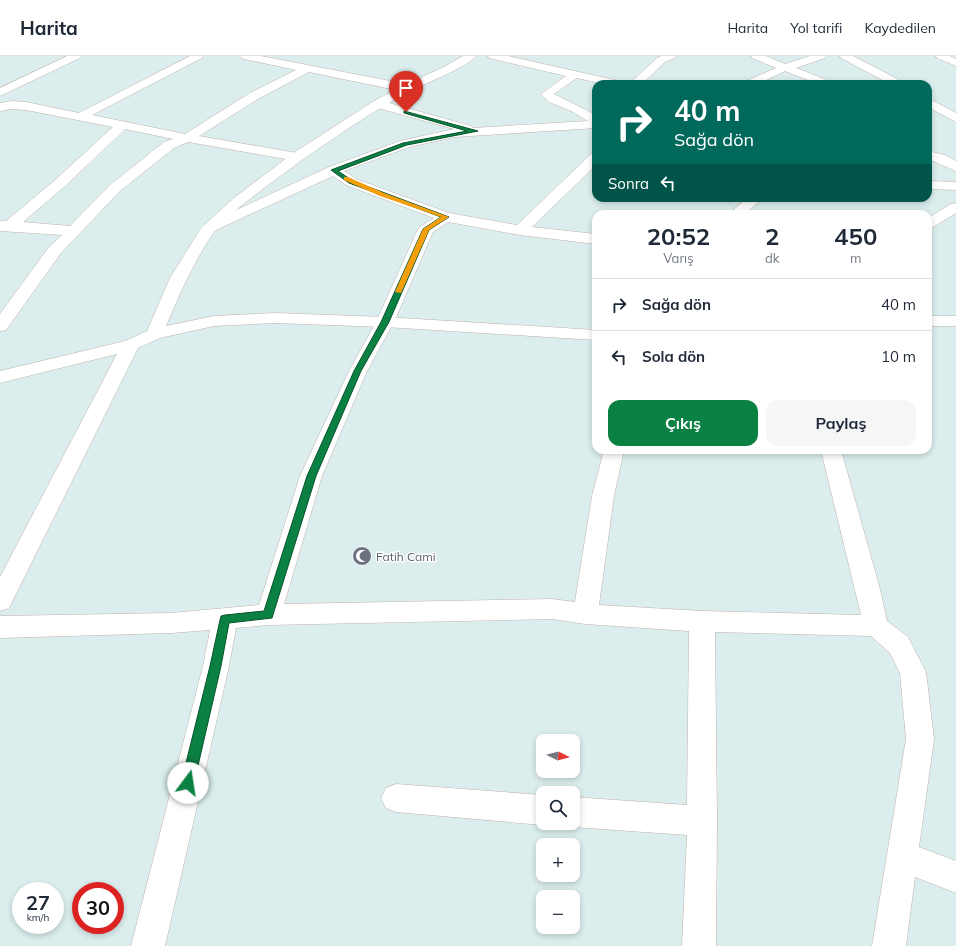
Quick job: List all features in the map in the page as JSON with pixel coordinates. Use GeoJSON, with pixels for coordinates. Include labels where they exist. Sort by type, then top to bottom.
{"type":"FeatureCollection","features":[{"type":"Feature","properties":{"kind":"street"},"geometry":{"type":"LineString","coordinates":[[0,92],[76,56]]}},
{"type":"Feature","properties":{"kind":"street"},"geometry":{"type":"LineString","coordinates":[[80,117],[198,56]]}},
{"type":"Feature","properties":{"kind":"street"},"geometry":{"type":"LineString","coordinates":[[244,56],[406,88]]}},
{"type":"Feature","properties":{"kind":"street"},"geometry":{"type":"LineString","coordinates":[[154,334],[178,278],[208,228],[240,200],[297,157],[378,104],[406,88],[448,69],[471,56]]}},
{"type":"Feature","properties":{"kind":"street"},"geometry":{"type":"LineString","coordinates":[[493,56],[602,80]]}},
{"type":"Feature","properties":{"kind":"street"},"geometry":{"type":"LineString","coordinates":[[639,80],[660,60],[671,56]]}},
{"type":"Feature","properties":{"kind":"street"},"geometry":{"type":"LineString","coordinates":[[756,56],[818,80]]}},
{"type":"Feature","properties":{"kind":"street"},"geometry":{"type":"LineString","coordinates":[[757,80],[786,67],[821,56]]}},
{"type":"Feature","properties":{"kind":"street"},"geometry":{"type":"LineString","coordinates":[[844,56],[891,80]]}},
{"type":"Feature","properties":{"kind":"street"},"geometry":{"type":"LineString","coordinates":[[941,56],[956,63]]}},
{"type":"Feature","properties":{"kind":"street"},"geometry":{"type":"LineString","coordinates":[[0,326],[55,250],[72,231],[96,210],[121,183],[169,145],[187,138],[254,96],[308,68]]}},
{"type":"Feature","properties":{"kind":"street"},"geometry":{"type":"LineString","coordinates":[[576,74],[547,94],[553,99],[575,108],[592,118]]}},
{"type":"Feature","properties":{"kind":"street"},"geometry":{"type":"LineString","coordinates":[[378,104],[475,131]]}},
{"type":"Feature","properties":{"kind":"street"},"geometry":{"type":"LineString","coordinates":[[932,104],[956,118]]}},
{"type":"Feature","properties":{"kind":"street"},"geometry":{"type":"LineString","coordinates":[[0,107],[12,105],[26,106],[187,138],[297,157]]}},
{"type":"Feature","properties":{"kind":"street"},"geometry":{"type":"LineString","coordinates":[[208,228],[334,170],[405,144],[455,133],[592,124]]}},
{"type":"Feature","properties":{"kind":"street"},"geometry":{"type":"LineString","coordinates":[[5,226],[59,184],[122,125]]}},
{"type":"Feature","properties":{"kind":"street"},"geometry":{"type":"LineString","coordinates":[[934,157],[956,154]]}},
{"type":"Feature","properties":{"kind":"street"},"geometry":{"type":"LineString","coordinates":[[934,157],[956,167]]}},
{"type":"Feature","properties":{"kind":"street"},"geometry":{"type":"LineString","coordinates":[[520,230],[592,161]]}},
{"type":"Feature","properties":{"kind":"street"},"geometry":{"type":"LineString","coordinates":[[334,170],[351,182],[446,217],[520,230],[592,239]]}},
{"type":"Feature","properties":{"kind":"street"},"geometry":{"type":"LineString","coordinates":[[932,185],[956,186]]}},
{"type":"Feature","properties":{"kind":"street"},"geometry":{"type":"LineString","coordinates":[[741,210],[751,202]]}},
{"type":"Feature","properties":{"kind":"street"},"geometry":{"type":"LineString","coordinates":[[932,222],[956,207]]}},
{"type":"Feature","properties":{"kind":"street"},"geometry":{"type":"LineString","coordinates":[[268,615],[311,476],[358,371],[385,322],[426,229],[446,217]]}},
{"type":"Feature","properties":{"kind":"street"},"geometry":{"type":"LineString","coordinates":[[5,226],[72,231]]}},
{"type":"Feature","properties":{"kind":"street"},"geometry":{"type":"LineString","coordinates":[[0,377],[131,345],[154,334],[214,321],[275,318],[385,322],[592,335]]}},
{"type":"Feature","properties":{"kind":"street"},"geometry":{"type":"LineString","coordinates":[[932,321],[956,321]]}},
{"type":"Feature","properties":{"kind":"street"},"geometry":{"type":"LineString","coordinates":[[0,601],[131,345]]}},
{"type":"Feature","properties":{"kind":"street"},"geometry":{"type":"LineString","coordinates":[[585,614],[603,496],[613,454]]}},
{"type":"Feature","properties":{"kind":"street"},"geometry":{"type":"LineString","coordinates":[[833,454],[868,589],[876,626]]}},
{"type":"Feature","properties":{"kind":"street"},"geometry":{"type":"LineString","coordinates":[[0,627],[171,623],[225,620],[268,615],[552,609],[585,614],[876,626],[899,645],[913,672],[920,739],[889,946]]}},
{"type":"Feature","properties":{"kind":"street"},"geometry":{"type":"LineString","coordinates":[[148,946],[216,666],[225,620]]}},
{"type":"Feature","properties":{"kind":"street"},"geometry":{"type":"LineString","coordinates":[[699,946],[702,821],[702,620]]}},
{"type":"Feature","properties":{"kind":"street"},"geometry":{"type":"LineString","coordinates":[[396,798],[536,809]]}},
{"type":"Feature","properties":{"kind":"street"},"geometry":{"type":"LineString","coordinates":[[580,812],[702,821]]}},
{"type":"Feature","properties":{"kind":"street"},"geometry":{"type":"LineString","coordinates":[[902,856],[956,877]]}},
{"type":"Feature","properties":{"kind":"slow traffic"},"geometry":{"type":"LineString","coordinates":[[346,179],[382,195],[446,217],[426,229],[399,292]]}},
{"type":"Feature","properties":{"kind":"place","name":"Fatih Cami"},"geometry":{"type":"Point","coordinates":[362,556]}},
{"type":"Feature","properties":{"kind":"route"},"geometry":{"type":"LineString","coordinates":[[188,783],[216,666],[225,620],[268,615],[311,476],[358,371],[385,322],[426,229],[446,217],[382,195],[351,182],[334,170],[405,144],[455,133],[475,131],[406,112]]}}]}
